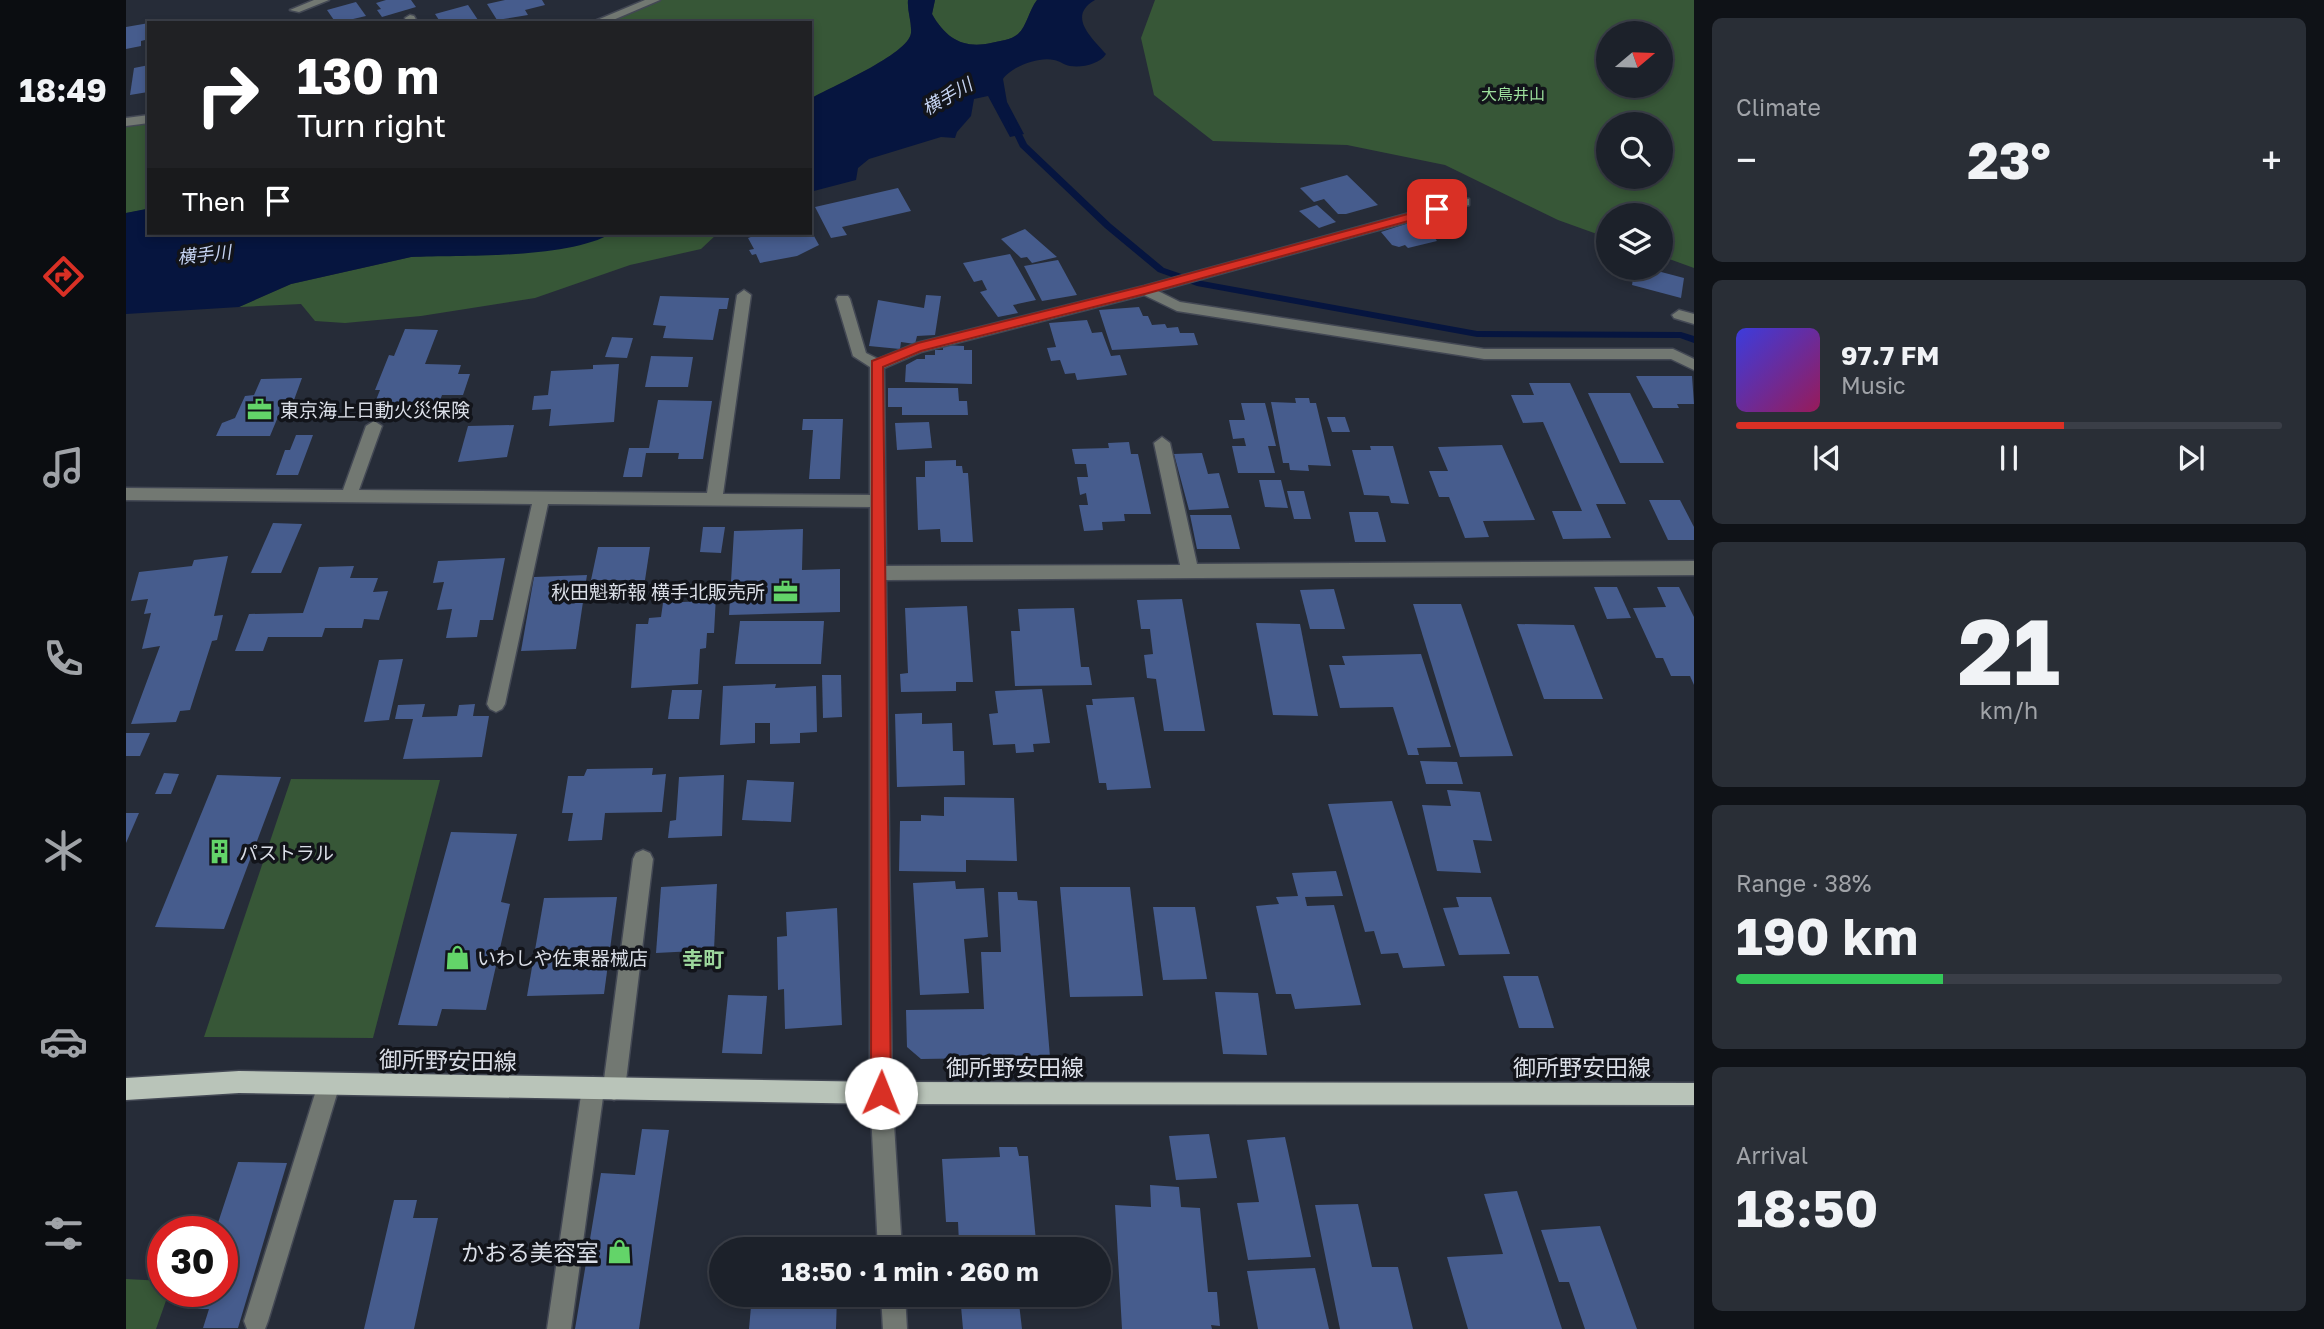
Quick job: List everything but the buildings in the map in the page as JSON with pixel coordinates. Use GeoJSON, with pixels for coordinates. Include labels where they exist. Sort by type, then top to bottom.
{"type":"FeatureCollection","features":[{"type":"Feature","properties":{"kind":"main road","name":"御所野安田線"},"geometry":{"type":"LineString","coordinates":[[126,1088],[239,1082],[881,1093],[1694,1094]]}},
{"type":"Feature","properties":{"kind":"street"},"geometry":{"type":"LineString","coordinates":[[293,5],[324,0]]}},
{"type":"Feature","properties":{"kind":"street"},"geometry":{"type":"LineString","coordinates":[[600,21],[655,0]]}},
{"type":"Feature","properties":{"kind":"street"},"geometry":{"type":"LineString","coordinates":[[126,122],[147,119]]}},
{"type":"Feature","properties":{"kind":"street"},"geometry":{"type":"LineString","coordinates":[[877,365],[918,348],[1145,290],[1464,202]]}},
{"type":"Feature","properties":{"kind":"street"},"geometry":{"type":"LineString","coordinates":[[1145,290],[1177,306],[1484,354],[1673,354],[1694,365]]}},
{"type":"Feature","properties":{"kind":"street"},"geometry":{"type":"LineString","coordinates":[[714,499],[744,295]]}},
{"type":"Feature","properties":{"kind":"street"},"geometry":{"type":"LineString","coordinates":[[843,299],[860,356],[877,365]]}},
{"type":"Feature","properties":{"kind":"street"},"geometry":{"type":"LineString","coordinates":[[1679,315],[1694,319]]}},
{"type":"Feature","properties":{"kind":"street"},"geometry":{"type":"LineString","coordinates":[[877,365],[881,1093],[889,1237]]}},
{"type":"Feature","properties":{"kind":"street"},"geometry":{"type":"LineString","coordinates":[[349,496],[373,426]]}},
{"type":"Feature","properties":{"kind":"street"},"geometry":{"type":"LineString","coordinates":[[1162,443],[1190,571]]}},
{"type":"Feature","properties":{"kind":"street"},"geometry":{"type":"LineString","coordinates":[[126,494],[878,500]]}},
{"type":"Feature","properties":{"kind":"street"},"geometry":{"type":"LineString","coordinates":[[496,704],[541,498]]}},
{"type":"Feature","properties":{"kind":"street"},"geometry":{"type":"LineString","coordinates":[[878,573],[1694,568]]}},
{"type":"Feature","properties":{"kind":"street"},"geometry":{"type":"LineString","coordinates":[[559,1329],[643,859]]}},
{"type":"Feature","properties":{"kind":"street"},"geometry":{"type":"LineString","coordinates":[[256,1321],[328,1084]]}},
{"type":"Feature","properties":{"kind":"street"},"geometry":{"type":"LineString","coordinates":[[894,1307],[895,1329]]}},
{"type":"Feature","properties":{"kind":"green space"},"geometry":{"type":"Polygon","coordinates":[[[654,0],[908,0],[911,33],[897,51],[812,98],[812,21],[596,21],[654,0]]]}},
{"type":"Feature","properties":{"kind":"green space"},"geometry":{"type":"Polygon","coordinates":[[[935,0],[1037,0],[1024,27],[1015,36],[972,45],[950,36],[937,23],[932,14],[935,0]]]}},
{"type":"Feature","properties":{"kind":"green space","name":"大鳥井山"},"geometry":{"type":"Polygon","coordinates":[[[1155,0],[1694,0],[1694,268],[1673,260],[1673,203],[1596,203],[1596,234],[1558,220],[1445,165],[1347,145],[1213,141],[1154,95],[1141,38],[1155,0]]]}},
{"type":"Feature","properties":{"kind":"green space"},"geometry":{"type":"Polygon","coordinates":[[[147,119],[147,209],[126,213],[126,122],[147,119]]]}},
{"type":"Feature","properties":{"kind":"green space"},"geometry":{"type":"Polygon","coordinates":[[[605,235],[716,235],[701,249],[630,265],[535,298],[421,316],[345,323],[315,321],[301,304],[239,307],[291,284],[411,257],[553,249],[605,235]]]}},
{"type":"Feature","properties":{"kind":"green space"},"geometry":{"type":"Polygon","coordinates":[[[291,779],[440,780],[373,1038],[204,1037],[291,779]]]}},
{"type":"Feature","properties":{"kind":"green space"},"geometry":{"type":"Polygon","coordinates":[[[126,1279],[147,1280],[147,1307],[164,1307],[156,1329],[126,1329],[126,1279]]]}},
{"type":"Feature","properties":{"kind":"water","name":"横手川"},"geometry":{"type":"Polygon","coordinates":[[[908,0],[935,0],[932,14],[943,30],[964,43],[981,45],[1015,36],[1024,27],[1037,0],[1095,0],[1087,6],[1082,20],[1084,27],[1106,54],[1095,63],[1080,66],[1070,66],[1048,59],[1033,61],[1007,75],[1003,79],[1007,102],[1024,134],[1010,137],[988,96],[974,99],[971,116],[955,138],[941,137],[869,159],[858,168],[856,180],[812,191],[812,98],[897,51],[911,33],[908,0]]]}},
{"type":"Feature","properties":{"kind":"water","name":"横手川"},"geometry":{"type":"Polygon","coordinates":[[[147,209],[147,235],[607,235],[570,247],[543,251],[411,257],[291,284],[239,307],[126,314],[126,213],[147,209]]]}},
{"type":"Feature","properties":{"kind":"waterway"},"geometry":{"type":"LineString","coordinates":[[1012,122],[1023,145],[1108,226],[1161,270],[1200,284],[1477,334],[1681,335],[1694,340]]}},
{"type":"Feature","properties":{"kind":"place","name":"東京海上日動火災保険"},"geometry":{"type":"Point","coordinates":[260,409]}},
{"type":"Feature","properties":{"kind":"place","name":"秋田魁新報 横手北販売所"},"geometry":{"type":"Point","coordinates":[785,591]}},
{"type":"Feature","properties":{"kind":"place","name":"パストラル"},"geometry":{"type":"Point","coordinates":[219,852]}},
{"type":"Feature","properties":{"kind":"place","name":"いわしや佐東器械店"},"geometry":{"type":"Point","coordinates":[457,957]}},
{"type":"Feature","properties":{"kind":"place","name":"かおる美容室"},"geometry":{"type":"Point","coordinates":[619,1252]}},
{"type":"Feature","properties":{"kind":"district","name":"幸町"},"geometry":{"type":"Point","coordinates":[703,959]}},
{"type":"Feature","properties":{"kind":"route"},"geometry":{"type":"LineString","coordinates":[[881,1093],[883,1040],[877,365],[918,348],[1145,290],[1437,209]]}}]}
